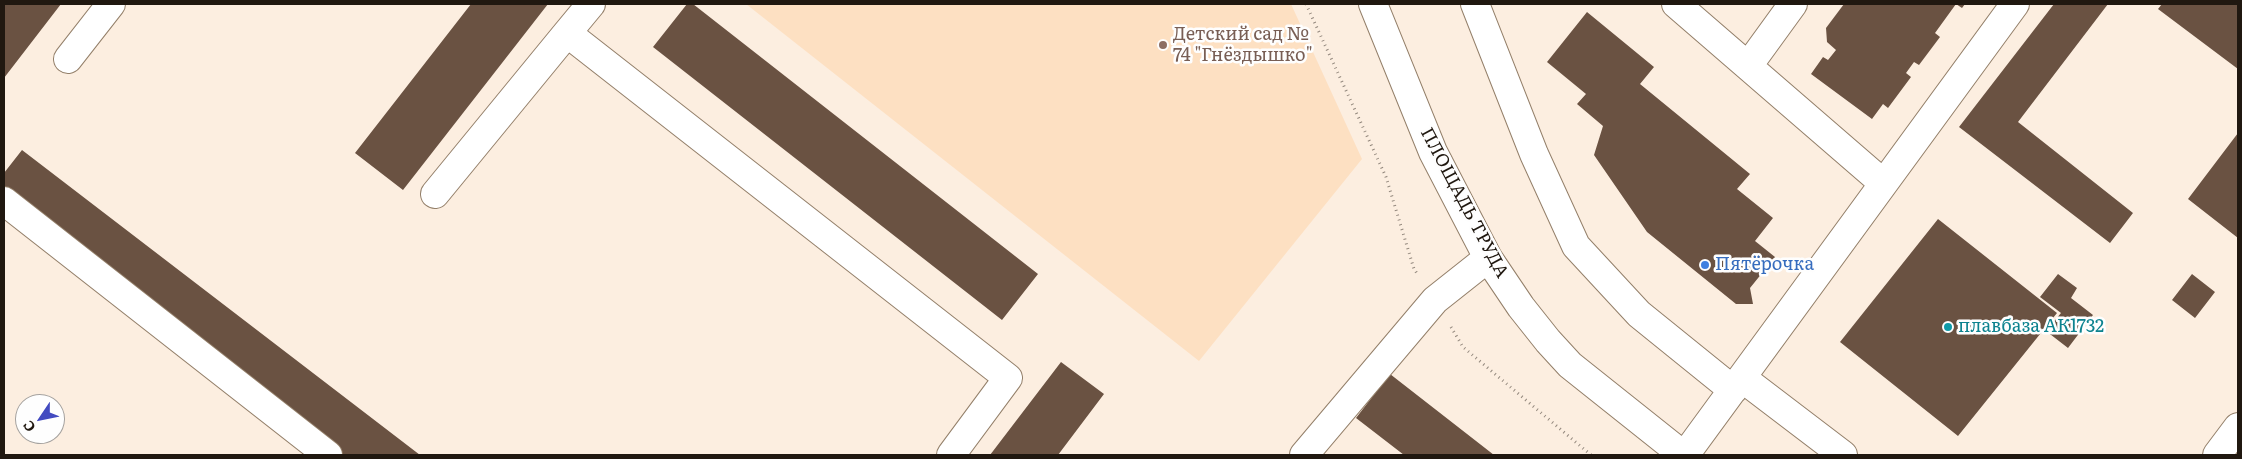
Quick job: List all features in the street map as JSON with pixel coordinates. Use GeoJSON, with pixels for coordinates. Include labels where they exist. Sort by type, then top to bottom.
{"type":"FeatureCollection","features":[{"type":"Feature","properties":{"kind":"street"},"geometry":{"type":"LineString","coordinates":[[68,60],[111,4]]}},
{"type":"Feature","properties":{"kind":"street"},"geometry":{"type":"LineString","coordinates":[[435,194],[590,4]]}},
{"type":"Feature","properties":{"kind":"street","name":"ПЛОЩАДЬ ТРУДА"},"geometry":{"type":"LineString","coordinates":[[1372,4],[1434,152],[1488,258],[1521,307],[1548,342],[1570,365],[1684,455]]}},
{"type":"Feature","properties":{"kind":"street"},"geometry":{"type":"LineString","coordinates":[[1475,4],[1534,154],[1576,246],[1639,314],[1737,384],[1844,455]]}},
{"type":"Feature","properties":{"kind":"street"},"geometry":{"type":"LineString","coordinates":[[1676,4],[1883,183]]}},
{"type":"Feature","properties":{"kind":"street"},"geometry":{"type":"LineString","coordinates":[[1748,66],[1793,4]]}},
{"type":"Feature","properties":{"kind":"street"},"geometry":{"type":"LineString","coordinates":[[1684,455],[2015,4]]}},
{"type":"Feature","properties":{"kind":"street"},"geometry":{"type":"LineString","coordinates":[[567,33],[1008,378],[950,455]]}},
{"type":"Feature","properties":{"kind":"street"},"geometry":{"type":"LineString","coordinates":[[4,201],[323,454]]}},
{"type":"Feature","properties":{"kind":"street"},"geometry":{"type":"LineString","coordinates":[[1306,455],[1435,300],[1488,258]]}},
{"type":"Feature","properties":{"kind":"street"},"geometry":{"type":"LineString","coordinates":[[2216,455],[2238,427]]}},
{"type":"Feature","properties":{"kind":"path"},"geometry":{"type":"LineString","coordinates":[[1306,4],[1386,177],[1414,269],[1435,300],[1462,347],[1591,455]]}},
{"type":"Feature","properties":{"kind":"shaded area"},"geometry":{"type":"Polygon","coordinates":[[[746,4],[1291,4],[1362,159],[1199,361],[746,4]]]}},
{"type":"Feature","properties":{"kind":"building"},"geometry":{"type":"Polygon","coordinates":[[[4,4],[61,4],[4,78],[4,4]]]}},
{"type":"Feature","properties":{"kind":"building"},"geometry":{"type":"Polygon","coordinates":[[[471,4],[548,4],[403,190],[355,153],[471,4]]]}},
{"type":"Feature","properties":{"kind":"building"},"geometry":{"type":"Polygon","coordinates":[[[687,4],[693,4],[1038,274],[1002,320],[653,47],[687,4]]]}},
{"type":"Feature","properties":{"kind":"building"},"geometry":{"type":"Polygon","coordinates":[[[1844,4],[1956,4],[1935,33],[1940,37],[1919,65],[1914,62],[1906,73],[1911,77],[1888,108],[1883,104],[1872,119],[1811,74],[1823,57],[1828,60],[1836,50],[1827,42],[1826,28],[1844,4]]]}},
{"type":"Feature","properties":{"kind":"building"},"geometry":{"type":"Polygon","coordinates":[[[1956,4],[1965,4],[1962,8],[1956,4]]]}},
{"type":"Feature","properties":{"kind":"building"},"geometry":{"type":"Polygon","coordinates":[[[2054,4],[2108,4],[2018,122],[2133,213],[2110,243],[1959,127],[2054,4]]]}},
{"type":"Feature","properties":{"kind":"building"},"geometry":{"type":"Polygon","coordinates":[[[2162,4],[2238,4],[2238,69],[2158,9],[2162,4]]]}},
{"type":"Feature","properties":{"kind":"building"},"geometry":{"type":"Polygon","coordinates":[[[1587,12],[1654,67],[1640,84],[1750,174],[1737,189],[1773,218],[1755,241],[1775,257],[1750,288],[1753,304],[1736,304],[1647,232],[1594,155],[1603,126],[1577,104],[1586,94],[1547,62],[1587,12]]]}},
{"type":"Feature","properties":{"kind":"building"},"geometry":{"type":"Polygon","coordinates":[[[2238,133],[2238,238],[2188,199],[2238,133]]]}},
{"type":"Feature","properties":{"kind":"building"},"geometry":{"type":"Polygon","coordinates":[[[22,150],[420,455],[323,455],[4,201],[4,173],[22,150]]]}},
{"type":"Feature","properties":{"kind":"building","name":"плавбаза АК1732"},"geometry":{"type":"Polygon","coordinates":[[[1938,219],[2057,313],[1958,436],[1840,342],[1938,219]]]}},
{"type":"Feature","properties":{"kind":"building"},"geometry":{"type":"Polygon","coordinates":[[[2058,274],[2077,288],[2071,298],[2093,315],[2068,348],[2046,331],[2061,313],[2040,297],[2058,274]]]}},
{"type":"Feature","properties":{"kind":"building"},"geometry":{"type":"Polygon","coordinates":[[[2192,274],[2215,292],[2195,318],[2172,300],[2192,274]]]}},
{"type":"Feature","properties":{"kind":"building"},"geometry":{"type":"Polygon","coordinates":[[[1061,362],[1104,394],[1058,455],[990,455],[1061,362]]]}},
{"type":"Feature","properties":{"kind":"building"},"geometry":{"type":"Polygon","coordinates":[[[1390,374],[1494,455],[1404,455],[1356,418],[1390,374]]]}},
{"type":"Feature","properties":{"kind":"place","name":"Детский сад № 74 \"Гнёздышко\""},"geometry":{"type":"Point","coordinates":[1163,45]}},
{"type":"Feature","properties":{"kind":"place","name":"Пятёрочка"},"geometry":{"type":"Point","coordinates":[1705,265]}},
{"type":"Feature","properties":{"kind":"place","name":"плавбаза АК1732"},"geometry":{"type":"Point","coordinates":[1948,327]}}]}
